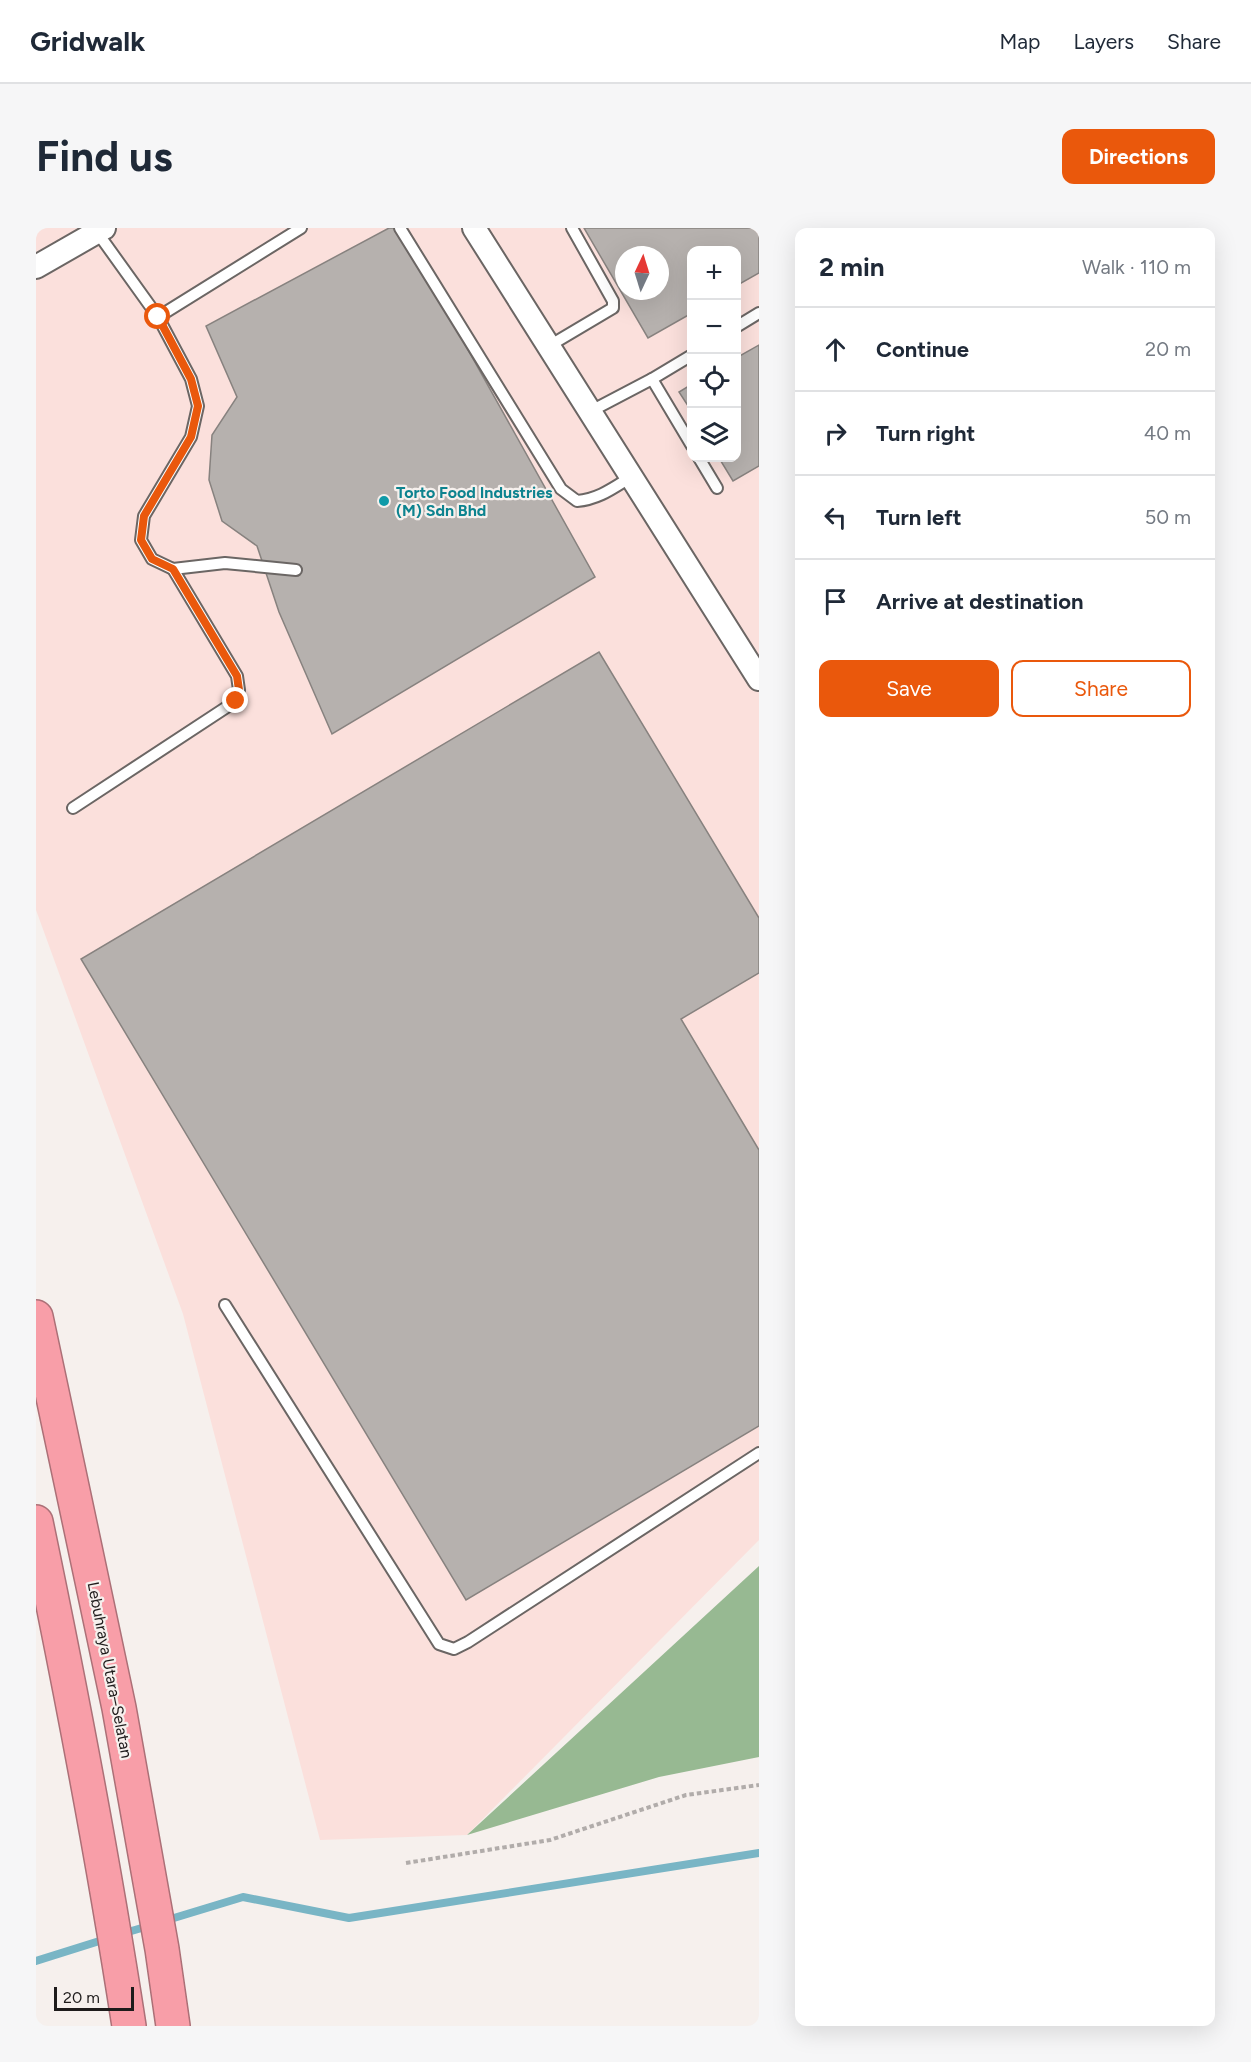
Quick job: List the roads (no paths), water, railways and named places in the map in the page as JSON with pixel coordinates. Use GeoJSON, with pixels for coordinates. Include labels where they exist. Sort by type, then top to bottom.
{"type":"FeatureCollection","features":[{"type":"Feature","properties":{"kind":"highway","name":"Lebuhraya Utara–Selatan"},"geometry":{"type":"LineString","coordinates":[[36,1317],[119,1708],[162,1949],[173,2026]]}},
{"type":"Feature","properties":{"kind":"highway"},"geometry":{"type":"LineString","coordinates":[[36,1522],[76,1715],[129,2026]]}},
{"type":"Feature","properties":{"kind":"street"},"geometry":{"type":"LineString","coordinates":[[474,228],[631,477],[756,666]]}},
{"type":"Feature","properties":{"kind":"street"},"geometry":{"type":"LineString","coordinates":[[36,267],[101,230]]}},
{"type":"Feature","properties":{"kind":"lane"},"geometry":{"type":"LineString","coordinates":[[158,317],[301,228]]}},
{"type":"Feature","properties":{"kind":"lane"},"geometry":{"type":"LineString","coordinates":[[400,228],[561,489],[577,501],[590,500],[603,495],[631,477]]}},
{"type":"Feature","properties":{"kind":"lane"},"geometry":{"type":"LineString","coordinates":[[549,346],[613,308],[613,301],[572,228]]}},
{"type":"Feature","properties":{"kind":"lane"},"geometry":{"type":"LineString","coordinates":[[101,230],[158,317],[191,379],[198,406],[191,437],[144,516],[141,540],[152,559],[173,569],[225,563],[296,570]]}},
{"type":"Feature","properties":{"kind":"lane"},"geometry":{"type":"LineString","coordinates":[[741,324],[759,313]]}},
{"type":"Feature","properties":{"kind":"lane"},"geometry":{"type":"LineString","coordinates":[[591,411],[687,358]]}},
{"type":"Feature","properties":{"kind":"lane"},"geometry":{"type":"LineString","coordinates":[[652,379],[687,438]]}},
{"type":"Feature","properties":{"kind":"lane"},"geometry":{"type":"LineString","coordinates":[[701,462],[717,488]]}},
{"type":"Feature","properties":{"kind":"lane"},"geometry":{"type":"LineString","coordinates":[[73,808],[236,701],[239,690],[237,676],[173,569]]}},
{"type":"Feature","properties":{"kind":"lane"},"geometry":{"type":"LineString","coordinates":[[225,1305],[439,1644],[446,1647],[454,1648],[468,1642],[759,1453]]}},
{"type":"Feature","properties":{"kind":"waterway"},"geometry":{"type":"LineString","coordinates":[[164,1921],[243,1897],[349,1918],[759,1853]]}},
{"type":"Feature","properties":{"kind":"waterway"},"geometry":{"type":"LineString","coordinates":[[121,1934],[152,1925]]}},
{"type":"Feature","properties":{"kind":"waterway"},"geometry":{"type":"LineString","coordinates":[[36,1961],[109,1938]]}},
{"type":"Feature","properties":{"kind":"place","name":"Torto Food Industries (M) Sdn Bhd"},"geometry":{"type":"Point","coordinates":[384,501]}}]}
